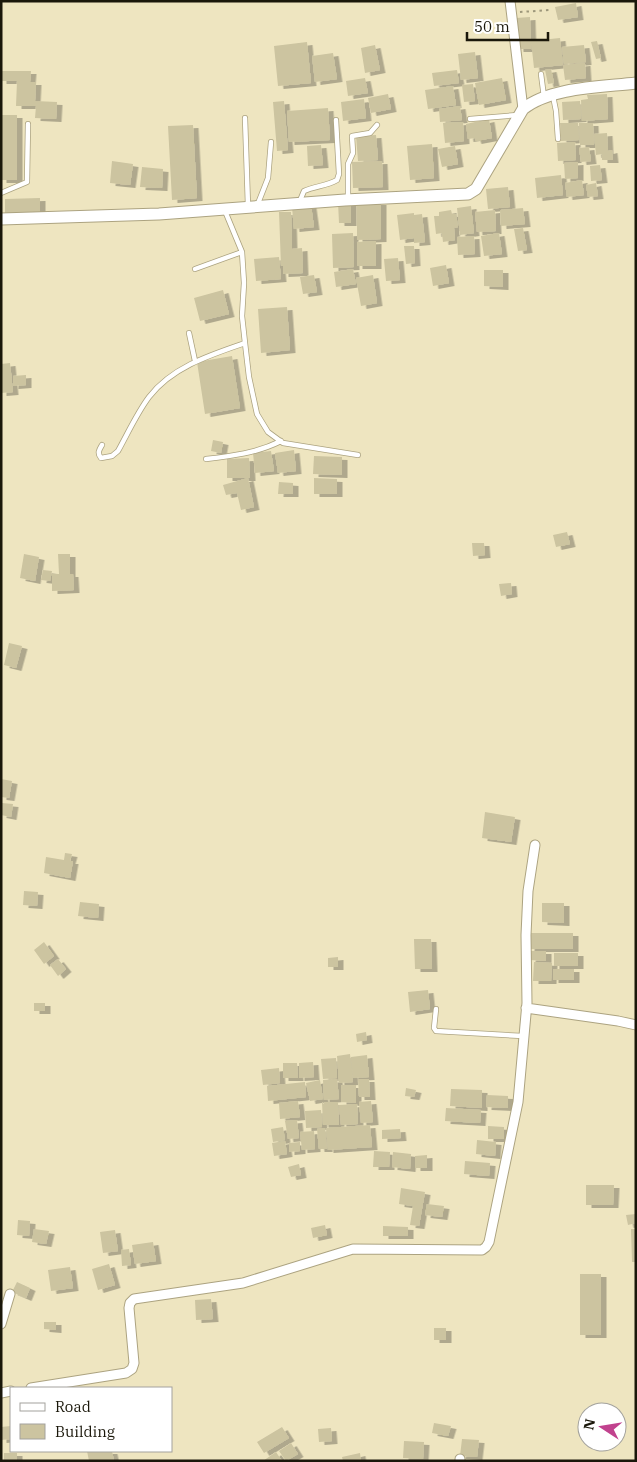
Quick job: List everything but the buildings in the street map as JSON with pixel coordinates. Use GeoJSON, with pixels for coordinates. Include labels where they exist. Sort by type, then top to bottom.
{"type":"FeatureCollection","features":[{"type":"Feature","properties":{"kind":"street"},"geometry":{"type":"LineString","coordinates":[[510,1],[522,112]]}},
{"type":"Feature","properties":{"kind":"street"},"geometry":{"type":"LineString","coordinates":[[1,218],[159,214],[348,200],[468,194],[476,189],[522,112],[533,101],[548,95],[636,83]]}},
{"type":"Feature","properties":{"kind":"street"},"geometry":{"type":"LineString","coordinates":[[37,1387],[126,1373],[132,1369],[134,1363],[128,1308],[134,1299],[243,1283],[353,1249],[482,1250],[486,1247],[489,1242],[518,1102],[526,1008],[528,891],[535,845]]}},
{"type":"Feature","properties":{"kind":"street"},"geometry":{"type":"LineString","coordinates":[[526,1008],[618,1021],[636,1026]]}},
{"type":"Feature","properties":{"kind":"street"},"geometry":{"type":"LineString","coordinates":[[1,1324],[10,1294]]}},
{"type":"Feature","properties":{"kind":"lane"},"geometry":{"type":"LineString","coordinates":[[541,74],[556,111],[558,139]]}},
{"type":"Feature","properties":{"kind":"lane"},"geometry":{"type":"LineString","coordinates":[[470,119],[522,112]]}},
{"type":"Feature","properties":{"kind":"lane"},"geometry":{"type":"LineString","coordinates":[[244,118],[252,207]]}},
{"type":"Feature","properties":{"kind":"lane"},"geometry":{"type":"LineString","coordinates":[[299,204],[304,191],[311,187],[332,183],[337,180],[339,174],[336,120]]}},
{"type":"Feature","properties":{"kind":"lane"},"geometry":{"type":"LineString","coordinates":[[1,193],[27,182],[28,124]]}},
{"type":"Feature","properties":{"kind":"lane"},"geometry":{"type":"LineString","coordinates":[[348,200],[348,164],[354,153],[352,136],[370,134],[376,125]]}},
{"type":"Feature","properties":{"kind":"lane"},"geometry":{"type":"LineString","coordinates":[[252,207],[268,178],[271,142]]}},
{"type":"Feature","properties":{"kind":"lane"},"geometry":{"type":"LineString","coordinates":[[224,209],[242,252],[244,283],[242,316],[249,377],[257,414],[268,432],[281,441],[358,455]]}},
{"type":"Feature","properties":{"kind":"lane"},"geometry":{"type":"LineString","coordinates":[[195,269],[242,252]]}},
{"type":"Feature","properties":{"kind":"lane"},"geometry":{"type":"LineString","coordinates":[[189,333],[195,361]]}},
{"type":"Feature","properties":{"kind":"lane"},"geometry":{"type":"LineString","coordinates":[[102,445],[98,450],[101,458],[112,456],[118,451],[149,397],[165,382],[195,361],[245,343]]}},
{"type":"Feature","properties":{"kind":"lane"},"geometry":{"type":"LineString","coordinates":[[206,459],[244,454],[267,448],[281,441]]}},
{"type":"Feature","properties":{"kind":"lane"},"geometry":{"type":"LineString","coordinates":[[436,1009],[434,1028],[436,1031],[523,1036]]}},
{"type":"Feature","properties":{"kind":"path"},"geometry":{"type":"LineString","coordinates":[[512,13],[550,10]]}}]}
